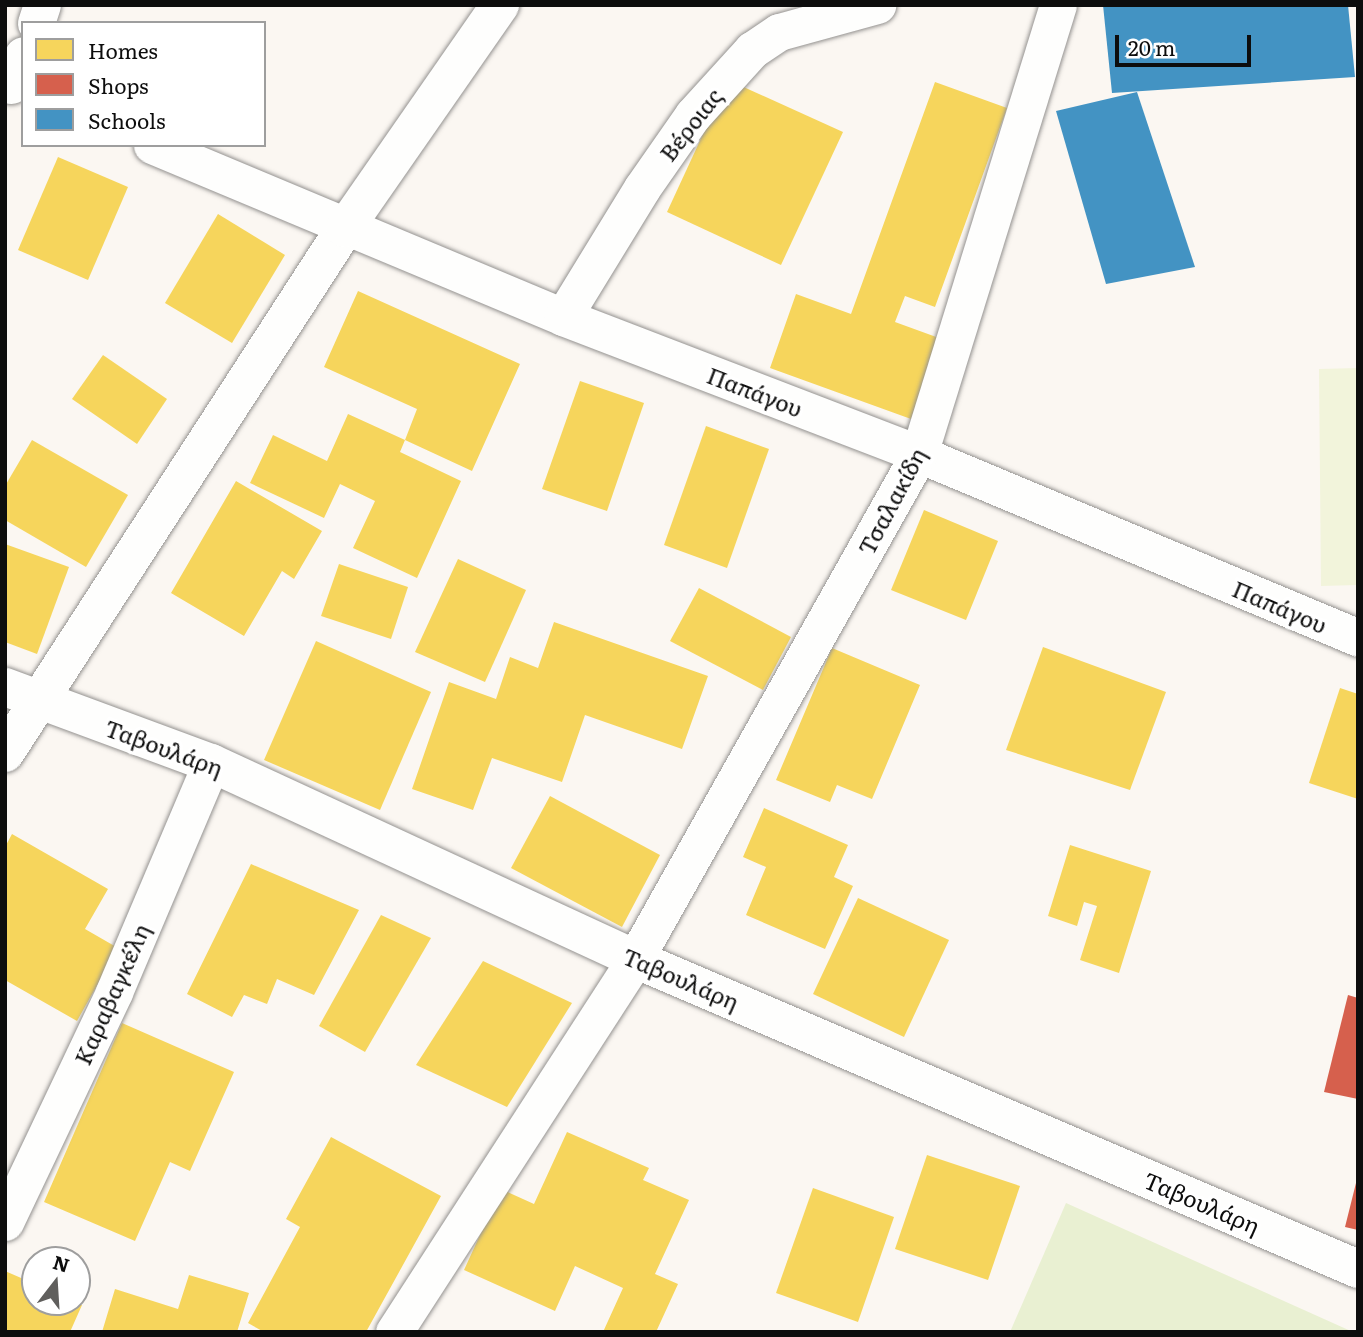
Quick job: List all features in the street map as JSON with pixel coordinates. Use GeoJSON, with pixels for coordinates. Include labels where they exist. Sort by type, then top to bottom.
{"type":"FeatureCollection","features":[{"type":"Feature","properties":{"kind":"street"},"geometry":{"type":"LineString","coordinates":[[5,753],[22,694],[500,5]]}},
{"type":"Feature","properties":{"kind":"street","name":"Βέροιας"},"geometry":{"type":"LineString","coordinates":[[563,317],[686,125],[752,50],[779,32],[877,5]]}},
{"type":"Feature","properties":{"kind":"street","name":"Τσαλακίδη"},"geometry":{"type":"LineString","coordinates":[[394,1332],[635,959],[919,454],[1058,5]]}},
{"type":"Feature","properties":{"kind":"street","name":"Παπάγου"},"geometry":{"type":"LineString","coordinates":[[157,147],[563,317],[919,454],[1358,638]]}},
{"type":"Feature","properties":{"kind":"street","name":"Ταβουλάρη"},"geometry":{"type":"LineString","coordinates":[[22,694],[212,763],[635,959],[1358,1269]]}},
{"type":"Feature","properties":{"kind":"street","name":"Καραβαγκέλη"},"geometry":{"type":"LineString","coordinates":[[5,1223],[114,992],[212,763]]}},
{"type":"Feature","properties":{"kind":"green space"},"geometry":{"type":"Polygon","coordinates":[[[1358,368],[1358,585],[1321,586],[1319,369],[1358,368]]]}},
{"type":"Feature","properties":{"kind":"green space"},"geometry":{"type":"Polygon","coordinates":[[[1066,1203],[1353,1332],[1010,1332],[1066,1203]]]}},
{"type":"Feature","properties":{"kind":"building: Homes"},"geometry":{"type":"Polygon","coordinates":[[[728,80],[843,132],[781,265],[667,212],[728,80]]]}},
{"type":"Feature","properties":{"kind":"building: Homes"},"geometry":{"type":"Polygon","coordinates":[[[935,82],[1007,108],[935,307],[905,296],[895,322],[939,338],[911,419],[770,368],[796,294],[851,314],[935,82]]]}},
{"type":"Feature","properties":{"kind":"building: Homes"},"geometry":{"type":"Polygon","coordinates":[[[58,157],[128,187],[88,280],[18,250],[58,157]]]}},
{"type":"Feature","properties":{"kind":"building: Homes"},"geometry":{"type":"Polygon","coordinates":[[[218,214],[285,255],[232,343],[165,303],[218,214]]]}},
{"type":"Feature","properties":{"kind":"building: Homes"},"geometry":{"type":"Polygon","coordinates":[[[358,291],[520,364],[472,471],[405,440],[417,409],[324,367],[358,291]]]}},
{"type":"Feature","properties":{"kind":"building: Homes"},"geometry":{"type":"Polygon","coordinates":[[[103,355],[167,399],[137,444],[72,399],[103,355]]]}},
{"type":"Feature","properties":{"kind":"building: Homes"},"geometry":{"type":"Polygon","coordinates":[[[580,381],[644,403],[607,511],[542,489],[580,381]]]}},
{"type":"Feature","properties":{"kind":"building: Homes"},"geometry":{"type":"Polygon","coordinates":[[[348,414],[405,440],[400,452],[461,481],[417,578],[353,548],[375,501],[340,484],[324,518],[250,483],[273,435],[327,461],[348,414]]]}},
{"type":"Feature","properties":{"kind":"building: Homes"},"geometry":{"type":"Polygon","coordinates":[[[706,426],[769,449],[727,568],[664,545],[706,426]]]}},
{"type":"Feature","properties":{"kind":"building: Homes"},"geometry":{"type":"Polygon","coordinates":[[[32,440],[128,495],[86,567],[5,520],[5,486],[32,440]]]}},
{"type":"Feature","properties":{"kind":"building: Homes"},"geometry":{"type":"Polygon","coordinates":[[[236,481],[322,531],[294,579],[282,571],[244,636],[171,593],[236,481]]]}},
{"type":"Feature","properties":{"kind":"building: Homes"},"geometry":{"type":"Polygon","coordinates":[[[924,510],[998,541],[966,620],[891,590],[924,510]]]}},
{"type":"Feature","properties":{"kind":"building: Homes"},"geometry":{"type":"Polygon","coordinates":[[[5,544],[69,567],[37,654],[5,642],[5,544]]]}},
{"type":"Feature","properties":{"kind":"building: Homes"},"geometry":{"type":"Polygon","coordinates":[[[458,559],[526,590],[485,682],[415,652],[458,559]]]}},
{"type":"Feature","properties":{"kind":"building: Homes"},"geometry":{"type":"Polygon","coordinates":[[[339,564],[408,587],[391,639],[321,616],[339,564]]]}},
{"type":"Feature","properties":{"kind":"building: Homes"},"geometry":{"type":"Polygon","coordinates":[[[699,588],[791,637],[763,690],[670,641],[699,588]]]}},
{"type":"Feature","properties":{"kind":"building: Homes"},"geometry":{"type":"Polygon","coordinates":[[[554,622],[708,676],[682,749],[585,715],[562,782],[492,758],[473,810],[412,789],[449,682],[496,699],[510,657],[538,668],[554,622]]]}},
{"type":"Feature","properties":{"kind":"building: Homes"},"geometry":{"type":"Polygon","coordinates":[[[316,641],[431,692],[380,810],[264,760],[316,641]]]}},
{"type":"Feature","properties":{"kind":"building: Homes"},"geometry":{"type":"Polygon","coordinates":[[[1043,647],[1166,692],[1130,790],[1006,750],[1043,647]]]}},
{"type":"Feature","properties":{"kind":"building: Homes"},"geometry":{"type":"Polygon","coordinates":[[[832,648],[920,685],[872,799],[837,785],[830,802],[776,780],[832,648]]]}},
{"type":"Feature","properties":{"kind":"building: Homes"},"geometry":{"type":"Polygon","coordinates":[[[1340,688],[1358,694],[1358,799],[1309,783],[1340,688]]]}},
{"type":"Feature","properties":{"kind":"building: Homes"},"geometry":{"type":"Polygon","coordinates":[[[550,796],[660,855],[622,927],[511,868],[550,796]]]}},
{"type":"Feature","properties":{"kind":"building: Homes"},"geometry":{"type":"Polygon","coordinates":[[[764,808],[848,845],[834,877],[853,886],[825,949],[746,915],[766,867],[743,857],[764,808]]]}},
{"type":"Feature","properties":{"kind":"building: Homes"},"geometry":{"type":"Polygon","coordinates":[[[12,834],[108,889],[85,929],[118,948],[77,1021],[5,980],[5,847],[12,834]]]}},
{"type":"Feature","properties":{"kind":"building: Homes"},"geometry":{"type":"Polygon","coordinates":[[[1070,845],[1151,871],[1119,973],[1080,960],[1097,906],[1084,902],[1077,926],[1048,916],[1070,845]]]}},
{"type":"Feature","properties":{"kind":"building: Homes"},"geometry":{"type":"Polygon","coordinates":[[[251,864],[359,910],[314,995],[277,979],[267,1004],[244,995],[232,1017],[187,994],[251,864]]]}},
{"type":"Feature","properties":{"kind":"building: Homes"},"geometry":{"type":"Polygon","coordinates":[[[858,898],[949,940],[904,1037],[813,994],[858,898]]]}},
{"type":"Feature","properties":{"kind":"building: Homes"},"geometry":{"type":"Polygon","coordinates":[[[381,915],[431,938],[365,1052],[319,1026],[381,915]]]}},
{"type":"Feature","properties":{"kind":"building: Homes"},"geometry":{"type":"Polygon","coordinates":[[[483,961],[572,1003],[507,1107],[416,1065],[483,961]]]}},
{"type":"Feature","properties":{"kind":"building: Homes"},"geometry":{"type":"Polygon","coordinates":[[[122,1023],[234,1072],[190,1171],[170,1162],[135,1241],[44,1202],[122,1023]]]}},
{"type":"Feature","properties":{"kind":"building: Homes"},"geometry":{"type":"Polygon","coordinates":[[[567,1132],[649,1168],[643,1180],[689,1200],[655,1274],[678,1284],[656,1332],[603,1332],[623,1288],[575,1266],[555,1311],[464,1270],[501,1189],[534,1204],[567,1132]]]}},
{"type":"Feature","properties":{"kind":"building: Homes"},"geometry":{"type":"Polygon","coordinates":[[[331,1137],[441,1196],[366,1332],[264,1332],[248,1323],[300,1227],[286,1219],[331,1137]]]}},
{"type":"Feature","properties":{"kind":"building: Homes"},"geometry":{"type":"Polygon","coordinates":[[[927,1155],[1020,1186],[988,1280],[895,1249],[927,1155]]]}},
{"type":"Feature","properties":{"kind":"building: Homes"},"geometry":{"type":"Polygon","coordinates":[[[813,1188],[894,1217],[858,1322],[776,1293],[813,1188]]]}},
{"type":"Feature","properties":{"kind":"building: Homes"},"geometry":{"type":"Polygon","coordinates":[[[5,1271],[21,1278],[21,1316],[77,1316],[70,1332],[5,1332],[5,1271]]]}},
{"type":"Feature","properties":{"kind":"building: Homes"},"geometry":{"type":"Polygon","coordinates":[[[189,1275],[249,1293],[237,1332],[102,1332],[115,1289],[178,1309],[189,1275]]]}},
{"type":"Feature","properties":{"kind":"building: Shops"},"geometry":{"type":"Polygon","coordinates":[[[1348,995],[1358,998],[1358,1099],[1324,1092],[1348,995]]]}},
{"type":"Feature","properties":{"kind":"building: Shops"},"geometry":{"type":"Polygon","coordinates":[[[1358,1179],[1358,1230],[1345,1227],[1358,1179]]]}},
{"type":"Feature","properties":{"kind":"building: Schools"},"geometry":{"type":"Polygon","coordinates":[[[1103,5],[1348,5],[1355,77],[1112,93],[1103,5]]]}},
{"type":"Feature","properties":{"kind":"building: Schools"},"geometry":{"type":"Polygon","coordinates":[[[1137,92],[1195,267],[1106,284],[1056,111],[1137,92]]]}}]}
